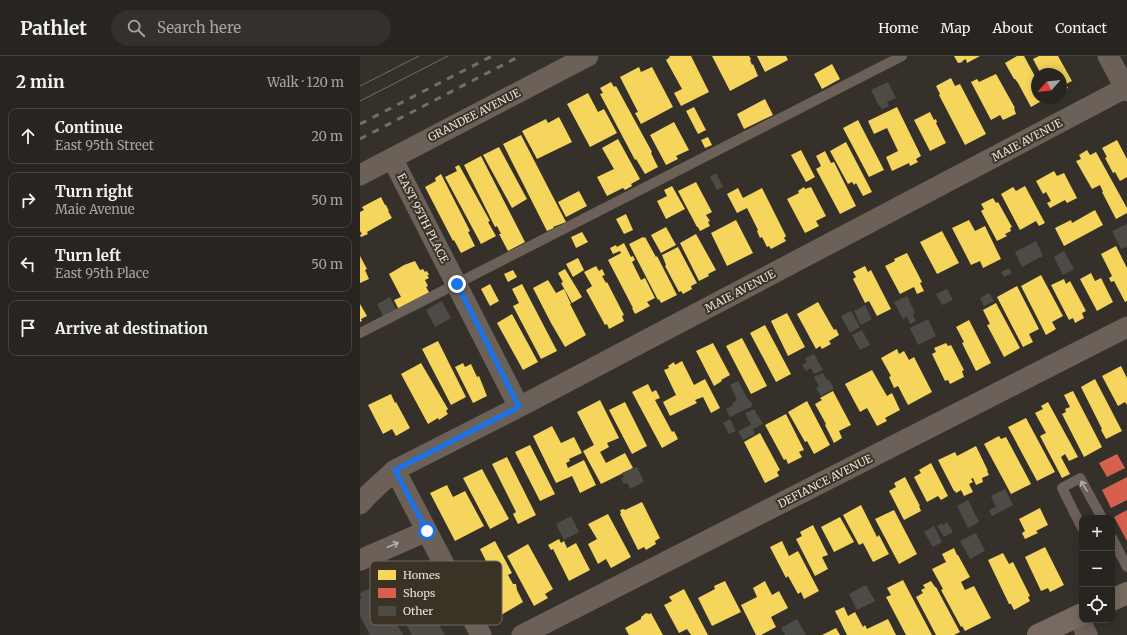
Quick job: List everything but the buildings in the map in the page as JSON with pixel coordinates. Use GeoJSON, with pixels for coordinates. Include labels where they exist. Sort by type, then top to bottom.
{"type":"FeatureCollection","features":[{"type":"Feature","properties":{"kind":"main road"},"geometry":{"type":"LineString","coordinates":[[1115,599],[1127,594]]}},
{"type":"Feature","properties":{"kind":"main road"},"geometry":{"type":"LineString","coordinates":[[1038,635],[1079,623]]}},
{"type":"Feature","properties":{"kind":"street","name":"GRANDEE AVENUE"},"geometry":{"type":"LineString","coordinates":[[360,175],[588,56]]}},
{"type":"Feature","properties":{"kind":"street"},"geometry":{"type":"LineString","coordinates":[[1108,56],[1126,89]]}},
{"type":"Feature","properties":{"kind":"street","name":"MAIE AVENUE"},"geometry":{"type":"LineString","coordinates":[[360,504],[395,470],[519,407],[1126,89]]}},
{"type":"Feature","properties":{"kind":"street","name":"EAST 95TH PLACE"},"geometry":{"type":"LineString","coordinates":[[392,158],[519,407]]}},
{"type":"Feature","properties":{"kind":"street","name":"DEFIANCE AVENUE"},"geometry":{"type":"LineString","coordinates":[[522,635],[1127,327]]}},
{"type":"Feature","properties":{"kind":"street"},"geometry":{"type":"LineString","coordinates":[[395,470],[443,561]]}},
{"type":"Feature","properties":{"kind":"street"},"geometry":{"type":"LineString","coordinates":[[360,560],[427,531]]}},
{"type":"Feature","properties":{"kind":"street"},"geometry":{"type":"LineString","coordinates":[[476,625],[481,635]]}},
{"type":"Feature","properties":{"kind":"lane"},"geometry":{"type":"LineString","coordinates":[[360,333],[902,56]]}},
{"type":"Feature","properties":{"kind":"lane"},"geometry":{"type":"LineString","coordinates":[[1079,522],[1062,488],[1080,478],[1100,515]]}},
{"type":"Feature","properties":{"kind":"lane"},"geometry":{"type":"LineString","coordinates":[[1115,544],[1127,566]]}},
{"type":"Feature","properties":{"kind":"tram line"},"geometry":{"type":"LineString","coordinates":[[360,86],[419,56]]}},
{"type":"Feature","properties":{"kind":"tram line"},"geometry":{"type":"LineString","coordinates":[[360,101],[448,56]]}},
{"type":"Feature","properties":{"kind":"railway"},"geometry":{"type":"LineString","coordinates":[[360,124],[492,56]]}},
{"type":"Feature","properties":{"kind":"railway"},"geometry":{"type":"LineString","coordinates":[[360,139],[520,56]]}},
{"type":"Feature","properties":{"kind":"route"},"geometry":{"type":"LineString","coordinates":[[427,531],[395,470],[519,407],[457,284]]}}]}
